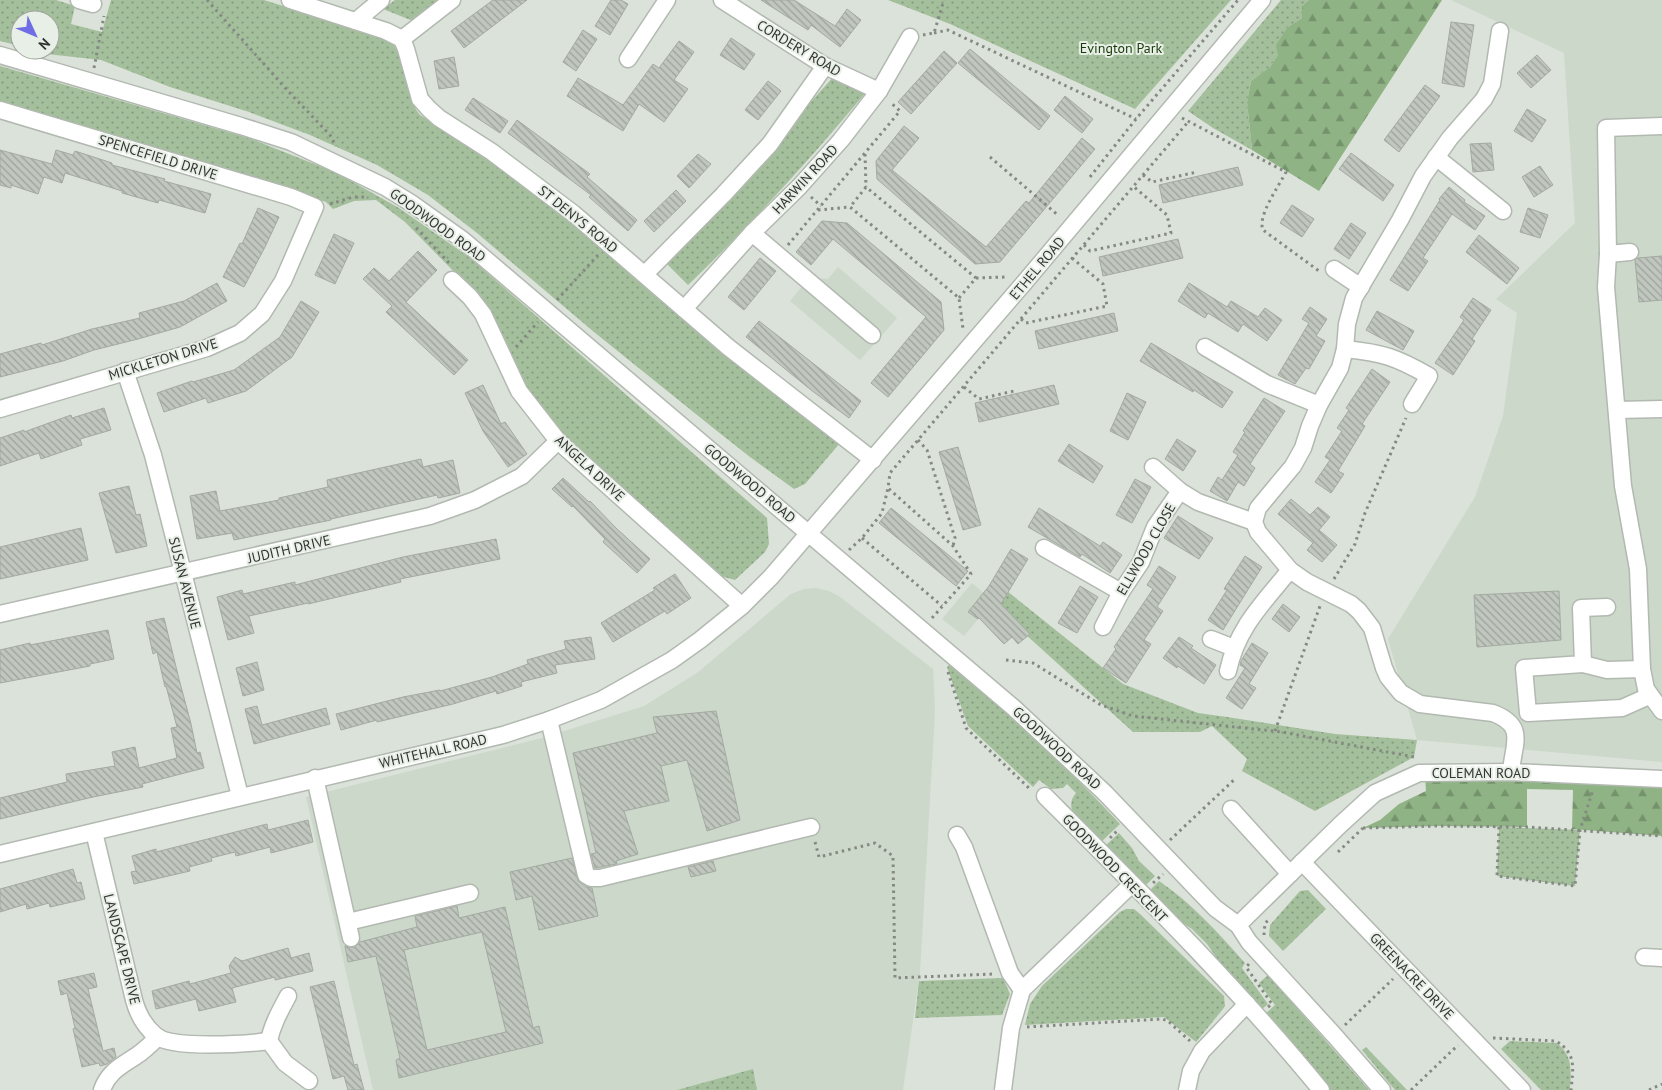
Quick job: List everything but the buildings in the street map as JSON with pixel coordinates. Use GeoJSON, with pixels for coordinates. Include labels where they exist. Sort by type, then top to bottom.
{"type":"FeatureCollection","features":[{"type":"Feature","properties":{"kind":"street"},"geometry":{"type":"LineString","coordinates":[[290,0],[386,31],[402,39],[452,0]]}},
{"type":"Feature","properties":{"kind":"street"},"geometry":{"type":"LineString","coordinates":[[356,21],[380,0]]}},
{"type":"Feature","properties":{"kind":"street"},"geometry":{"type":"LineString","coordinates":[[628,59],[667,0]]}},
{"type":"Feature","properties":{"kind":"street","name":"CORDERY ROAD"},"geometry":{"type":"LineString","coordinates":[[722,0],[826,66],[879,91]]}},
{"type":"Feature","properties":{"kind":"street","name":"ETHEL ROAD"},"geometry":{"type":"LineString","coordinates":[[809,534],[1262,0]]}},
{"type":"Feature","properties":{"kind":"street"},"geometry":{"type":"LineString","coordinates":[[1500,31],[1492,84],[1484,99],[1423,176],[1400,220],[1354,298],[1347,324],[1345,349],[1340,368],[1319,405],[1303,448],[1293,466],[1258,508],[1254,522],[1258,532],[1290,570],[1307,582],[1351,604],[1366,619],[1376,638],[1384,668],[1394,686],[1401,693],[1420,704],[1493,713],[1510,722],[1515,730],[1511,772]]}},
{"type":"Feature","properties":{"kind":"street","name":"HARWIN ROAD"},"geometry":{"type":"LineString","coordinates":[[684,308],[752,233],[799,187],[841,140],[879,91],[910,37]]}},
{"type":"Feature","properties":{"kind":"street","name":"ST DENYS ROAD"},"geometry":{"type":"LineString","coordinates":[[402,39],[420,99],[429,110],[492,152],[574,214],[728,347],[873,460]]}},
{"type":"Feature","properties":{"kind":"street","name":"GOODWOOD ROAD"},"geometry":{"type":"LineString","coordinates":[[0,55],[291,142],[385,187],[463,240],[1054,744],[1105,793],[1215,908],[1238,925],[1266,962],[1334,1034],[1382,1090]]}},
{"type":"Feature","properties":{"kind":"street"},"geometry":{"type":"LineString","coordinates":[[645,274],[770,144],[826,66]]}},
{"type":"Feature","properties":{"kind":"street","name":"SPENCEFIELD DRIVE"},"geometry":{"type":"LineString","coordinates":[[0,110],[291,196],[315,208]]}},
{"type":"Feature","properties":{"kind":"street"},"geometry":{"type":"LineString","coordinates":[[1662,126],[1606,128],[1608,254],[1606,287],[1623,486],[1638,569],[1642,669],[1649,696],[1662,711]]}},
{"type":"Feature","properties":{"kind":"street"},"geometry":{"type":"LineString","coordinates":[[1436,158],[1503,210]]}},
{"type":"Feature","properties":{"kind":"street","name":"MICKLETON DRIVE"},"geometry":{"type":"LineString","coordinates":[[0,409],[207,348],[240,333],[262,314],[284,281],[315,208]]}},
{"type":"Feature","properties":{"kind":"street"},"geometry":{"type":"LineString","coordinates":[[752,233],[872,335]]}},
{"type":"Feature","properties":{"kind":"street"},"geometry":{"type":"LineString","coordinates":[[1608,254],[1630,252]]}},
{"type":"Feature","properties":{"kind":"street"},"geometry":{"type":"LineString","coordinates":[[1334,269],[1361,287]]}},
{"type":"Feature","properties":{"kind":"street","name":"ANGELA DRIVE"},"geometry":{"type":"LineString","coordinates":[[452,280],[470,297],[483,314],[519,392],[558,441],[742,606]]}},
{"type":"Feature","properties":{"kind":"street"},"geometry":{"type":"LineString","coordinates":[[1205,347],[1272,387],[1319,405]]}},
{"type":"Feature","properties":{"kind":"street"},"geometry":{"type":"LineString","coordinates":[[1345,349],[1391,357],[1429,376],[1412,404]]}},
{"type":"Feature","properties":{"kind":"street","name":"SUSAN AVENUE"},"geometry":{"type":"LineString","coordinates":[[125,371],[153,455],[240,796]]}},
{"type":"Feature","properties":{"kind":"street"},"geometry":{"type":"LineString","coordinates":[[1617,410],[1662,409]]}},
{"type":"Feature","properties":{"kind":"street","name":"JUDITH DRIVE"},"geometry":{"type":"LineString","coordinates":[[0,614],[430,516],[475,500],[522,476],[558,441]]}},
{"type":"Feature","properties":{"kind":"street"},"geometry":{"type":"LineString","coordinates":[[1153,467],[1180,491]]}},
{"type":"Feature","properties":{"kind":"street","name":"ELLWOOD CLOSE"},"geometry":{"type":"LineString","coordinates":[[1103,627],[1121,592],[1141,562],[1155,527],[1180,491],[1198,502],[1254,522]]}},
{"type":"Feature","properties":{"kind":"street","name":"WHITEHALL ROAD"},"geometry":{"type":"LineString","coordinates":[[0,854],[503,735],[549,720],[600,700],[672,660],[700,640],[742,606],[809,534]]}},
{"type":"Feature","properties":{"kind":"street"},"geometry":{"type":"LineString","coordinates":[[1044,548],[1121,592]]}},
{"type":"Feature","properties":{"kind":"street"},"geometry":{"type":"LineString","coordinates":[[1228,671],[1239,636],[1257,610],[1290,570]]}},
{"type":"Feature","properties":{"kind":"street"},"geometry":{"type":"LineString","coordinates":[[1583,664],[1581,608],[1607,607]]}},
{"type":"Feature","properties":{"kind":"street"},"geometry":{"type":"LineString","coordinates":[[1211,639],[1234,648]]}},
{"type":"Feature","properties":{"kind":"street"},"geometry":{"type":"LineString","coordinates":[[1528,714],[1524,668],[1583,664],[1607,670],[1642,669]]}},
{"type":"Feature","properties":{"kind":"street"},"geometry":{"type":"LineString","coordinates":[[1510,722],[1528,714],[1622,708],[1649,696]]}},
{"type":"Feature","properties":{"kind":"street"},"geometry":{"type":"LineString","coordinates":[[549,720],[586,875],[591,878],[600,878],[811,827]]}},
{"type":"Feature","properties":{"kind":"street","name":"COLEMAN ROAD"},"geometry":{"type":"LineString","coordinates":[[1238,925],[1375,793],[1421,765],[1511,772],[1551,782],[1598,775],[1662,779]]}},
{"type":"Feature","properties":{"kind":"street"},"geometry":{"type":"LineString","coordinates":[[315,778],[350,930],[470,892]]}},
{"type":"Feature","properties":{"kind":"street","name":"GOODWOOD CRESCENT"},"geometry":{"type":"LineString","coordinates":[[1045,796],[1259,1016],[1321,1090]]}},
{"type":"Feature","properties":{"kind":"street"},"geometry":{"type":"LineString","coordinates":[[1231,809],[1290,874]]}},
{"type":"Feature","properties":{"kind":"street","name":"LANDSCAPE DRIVE"},"geometry":{"type":"LineString","coordinates":[[94,832],[139,1018],[158,1038]]}},
{"type":"Feature","properties":{"kind":"street"},"geometry":{"type":"LineString","coordinates":[[957,835],[964,847],[1010,973],[1022,990]]}},
{"type":"Feature","properties":{"kind":"street","name":"GREENACRE DRIVE"},"geometry":{"type":"LineString","coordinates":[[1302,862],[1522,1090]]}},
{"type":"Feature","properties":{"kind":"street"},"geometry":{"type":"LineString","coordinates":[[1003,1090],[1012,1028],[1022,990],[1136,889]]}},
{"type":"Feature","properties":{"kind":"street"},"geometry":{"type":"LineString","coordinates":[[1644,957],[1662,958]]}},
{"type":"Feature","properties":{"kind":"street"},"geometry":{"type":"LineString","coordinates":[[288,996],[277,1015],[269,1041],[285,1063],[309,1081]]}},
{"type":"Feature","properties":{"kind":"street"},"geometry":{"type":"LineString","coordinates":[[1187,1090],[1191,1071],[1202,1052],[1247,1004]]}},
{"type":"Feature","properties":{"kind":"street"},"geometry":{"type":"LineString","coordinates":[[102,1090],[111,1073],[145,1050],[158,1038],[174,1042],[223,1045],[269,1041]]}},
{"type":"Feature","properties":{"kind":"path"},"geometry":{"type":"LineString","coordinates":[[207,0],[288,92],[330,136],[340,153],[337,163]]}},
{"type":"Feature","properties":{"kind":"path"},"geometry":{"type":"LineString","coordinates":[[934,33],[944,0]]}},
{"type":"Feature","properties":{"kind":"path"},"geometry":{"type":"LineString","coordinates":[[1089,179],[1136,119],[1238,0]]}},
{"type":"Feature","properties":{"kind":"path"},"geometry":{"type":"LineString","coordinates":[[86,2],[104,11],[91,81]]}},
{"type":"Feature","properties":{"kind":"path"},"geometry":{"type":"LineString","coordinates":[[910,37],[948,30],[1136,119]]}},
{"type":"Feature","properties":{"kind":"path"},"geometry":{"type":"LineString","coordinates":[[779,256],[900,111],[879,91]]}},
{"type":"Feature","properties":{"kind":"path"},"geometry":{"type":"LineString","coordinates":[[1170,110],[1188,122],[1286,172],[1262,217],[1261,225],[1263,230],[1329,277],[1334,269]]}},
{"type":"Feature","properties":{"kind":"path"},"geometry":{"type":"LineString","coordinates":[[942,606],[862,538],[882,513],[890,473],[1188,122]]}},
{"type":"Feature","properties":{"kind":"path"},"geometry":{"type":"LineString","coordinates":[[850,207],[866,187],[864,154]]}},
{"type":"Feature","properties":{"kind":"path"},"geometry":{"type":"LineString","coordinates":[[990,157],[1059,216]]}},
{"type":"Feature","properties":{"kind":"path"},"geometry":{"type":"LineString","coordinates":[[1143,175],[1152,182],[1197,172]]}},
{"type":"Feature","properties":{"kind":"path"},"geometry":{"type":"LineString","coordinates":[[1084,245],[1090,251],[1171,233],[1167,215],[1134,186]]}},
{"type":"Feature","properties":{"kind":"path"},"geometry":{"type":"LineString","coordinates":[[315,208],[353,197],[378,197],[385,187]]}},
{"type":"Feature","properties":{"kind":"path"},"geometry":{"type":"LineString","coordinates":[[866,187],[976,278],[1006,277]]}},
{"type":"Feature","properties":{"kind":"path"},"geometry":{"type":"LineString","coordinates":[[817,210],[850,207],[959,298],[963,329],[969,322]]}},
{"type":"Feature","properties":{"kind":"path"},"geometry":{"type":"LineString","coordinates":[[1053,222],[1065,208]]}},
{"type":"Feature","properties":{"kind":"path"},"geometry":{"type":"LineString","coordinates":[[414,226],[452,266],[452,280]]}},
{"type":"Feature","properties":{"kind":"path"},"geometry":{"type":"LineString","coordinates":[[1021,319],[1026,324],[1107,306],[1103,284],[1072,258]]}},
{"type":"Feature","properties":{"kind":"path"},"geometry":{"type":"LineString","coordinates":[[1000,284],[1012,270]]}},
{"type":"Feature","properties":{"kind":"path"},"geometry":{"type":"LineString","coordinates":[[959,298],[976,278]]}},
{"type":"Feature","properties":{"kind":"path"},"geometry":{"type":"LineString","coordinates":[[964,387],[979,399],[1014,391]]}},
{"type":"Feature","properties":{"kind":"path"},"geometry":{"type":"LineString","coordinates":[[1275,731],[1325,591],[1355,544],[1365,513],[1412,404]]}},
{"type":"Feature","properties":{"kind":"path"},"geometry":{"type":"LineString","coordinates":[[918,440],[927,450],[954,538],[953,546]]}},
{"type":"Feature","properties":{"kind":"path"},"geometry":{"type":"LineString","coordinates":[[888,488],[953,546],[971,574],[921,630]]}},
{"type":"Feature","properties":{"kind":"path"},"geometry":{"type":"LineString","coordinates":[[1006,660],[1033,664],[1101,705],[1133,716],[1275,731],[1414,757],[1421,765]]}},
{"type":"Feature","properties":{"kind":"path"},"geometry":{"type":"LineString","coordinates":[[948,672],[966,728],[1034,793],[1045,796]]}},
{"type":"Feature","properties":{"kind":"path"},"geometry":{"type":"LineString","coordinates":[[1414,757],[1421,765]]}},
{"type":"Feature","properties":{"kind":"path"},"geometry":{"type":"LineString","coordinates":[[1499,827],[1497,876],[1574,886],[1580,830],[1598,775]]}},
{"type":"Feature","properties":{"kind":"path"},"geometry":{"type":"LineString","coordinates":[[1159,850],[1236,778]]}},
{"type":"Feature","properties":{"kind":"path"},"geometry":{"type":"LineString","coordinates":[[1098,849],[1129,819]]}},
{"type":"Feature","properties":{"kind":"path"},"geometry":{"type":"LineString","coordinates":[[1334,856],[1370,822]]}},
{"type":"Feature","properties":{"kind":"path"},"geometry":{"type":"LineString","coordinates":[[811,827],[819,857],[875,843],[893,856],[895,978],[1010,973]]}},
{"type":"Feature","properties":{"kind":"path"},"geometry":{"type":"LineString","coordinates":[[1363,828],[1499,827],[1662,836]]}},
{"type":"Feature","properties":{"kind":"path"},"geometry":{"type":"LineString","coordinates":[[1136,889],[1172,864]]}},
{"type":"Feature","properties":{"kind":"path"},"geometry":{"type":"LineString","coordinates":[[1269,942],[1264,937],[1264,930],[1265,923],[1272,916]]}},
{"type":"Feature","properties":{"kind":"path"},"geometry":{"type":"LineString","coordinates":[[1259,1016],[1272,1004],[1246,967],[1251,963],[1257,970],[1266,962]]}},
{"type":"Feature","properties":{"kind":"path"},"geometry":{"type":"LineString","coordinates":[[1334,1034],[1404,968]]}},
{"type":"Feature","properties":{"kind":"path"},"geometry":{"type":"LineString","coordinates":[[1012,1028],[1162,1019],[1168,1021],[1202,1052]]}},
{"type":"Feature","properties":{"kind":"path"},"geometry":{"type":"LineString","coordinates":[[1649,1090],[1662,1084]]}},
{"type":"Feature","properties":{"kind":"shaded area"},"geometry":{"type":"Polygon","coordinates":[[[1451,0],[1662,0],[1662,762],[1417,740],[1388,639],[1475,497],[1503,416],[1517,313],[1496,299],[1575,223],[1564,53],[1451,0]]]}},
{"type":"Feature","properties":{"kind":"shaded area"},"geometry":{"type":"Polygon","coordinates":[[[838,267],[897,318],[860,360],[790,301],[811,276],[828,279],[838,267]]]}},
{"type":"Feature","properties":{"kind":"shaded area"},"geometry":{"type":"Polygon","coordinates":[[[972,583],[993,601],[964,636],[942,619],[972,583]]]}},
{"type":"Feature","properties":{"kind":"shaded area"},"geometry":{"type":"Polygon","coordinates":[[[816,588],[829,591],[840,597],[933,669],[935,712],[920,972],[903,1090],[373,1090],[306,797],[542,738],[644,706],[697,673],[791,594],[804,589],[816,588]]]}},
{"type":"Feature","properties":{"kind":"green space"},"geometry":{"type":"Polygon","coordinates":[[[0,0],[56,0],[75,6],[71,24],[102,32],[111,0],[264,0],[385,38],[394,45],[399,54],[414,106],[420,115],[486,156],[558,210],[840,443],[805,484],[794,489],[750,457],[594,332],[477,233],[428,195],[377,165],[310,135],[249,112],[170,87],[101,60],[60,55],[60,10],[10,10],[10,44],[0,41],[0,0]]]}},
{"type":"Feature","properties":{"kind":"green space"},"geometry":{"type":"Polygon","coordinates":[[[395,0],[439,0],[413,21],[383,9],[395,0]]]}},
{"type":"Feature","properties":{"kind":"green space","name":"Evington Park"},"geometry":{"type":"Polygon","coordinates":[[[888,0],[1231,0],[1135,109],[950,24],[888,0]]]}},
{"type":"Feature","properties":{"kind":"green space"},"geometry":{"type":"Polygon","coordinates":[[[1281,0],[1309,0],[1302,6],[1302,18],[1288,27],[1278,55],[1270,67],[1251,81],[1247,102],[1252,150],[1213,128],[1188,111],[1281,0]]]}},
{"type":"Feature","properties":{"kind":"green space"},"geometry":{"type":"Polygon","coordinates":[[[1309,0],[1442,0],[1319,191],[1252,150],[1247,102],[1251,81],[1270,67],[1278,55],[1276,45],[1288,27],[1302,18],[1302,6],[1309,0]]]}},
{"type":"Feature","properties":{"kind":"green space"},"geometry":{"type":"Polygon","coordinates":[[[0,66],[249,138],[337,173],[399,208],[469,257],[767,518],[769,544],[765,552],[735,580],[717,575],[565,436],[537,405],[515,371],[506,343],[494,318],[478,296],[405,222],[376,200],[354,201],[333,209],[326,202],[0,103],[0,66]]]}},
{"type":"Feature","properties":{"kind":"green space"},"geometry":{"type":"Polygon","coordinates":[[[835,75],[868,90],[781,190],[688,285],[666,263],[835,75]]]}},
{"type":"Feature","properties":{"kind":"green space"},"geometry":{"type":"Polygon","coordinates":[[[1007,591],[1123,684],[1198,713],[1335,734],[1417,740],[1414,757],[1315,811],[1242,771],[1247,759],[1212,726],[1200,732],[1133,732],[993,605],[1007,591]]]}},
{"type":"Feature","properties":{"kind":"green space"},"geometry":{"type":"Polygon","coordinates":[[[950,664],[1037,741],[1120,824],[1100,843],[1083,827],[1073,814],[1072,800],[1076,793],[1067,784],[1063,788],[1051,789],[1039,780],[1033,787],[968,726],[947,667],[950,664]]]}},
{"type":"Feature","properties":{"kind":"green space"},"geometry":{"type":"Polygon","coordinates":[[[1425,776],[1662,779],[1662,836],[1572,829],[1573,790],[1527,789],[1527,827],[1437,826],[1363,828],[1380,820],[1399,804],[1426,791],[1425,776]]]}},
{"type":"Feature","properties":{"kind":"green space"},"geometry":{"type":"Polygon","coordinates":[[[1499,827],[1580,830],[1575,886],[1497,876],[1499,827]]]}},
{"type":"Feature","properties":{"kind":"green space"},"geometry":{"type":"Polygon","coordinates":[[[1119,833],[1132,848],[1139,861],[1155,876],[1143,888],[1104,847],[1119,833]]]}},
{"type":"Feature","properties":{"kind":"green space"},"geometry":{"type":"Polygon","coordinates":[[[1159,881],[1194,909],[1245,963],[1242,968],[1268,1004],[1261,1010],[1227,973],[1207,944],[1192,929],[1175,918],[1148,892],[1159,881]]]}},
{"type":"Feature","properties":{"kind":"green space"},"geometry":{"type":"Polygon","coordinates":[[[1308,890],[1326,909],[1283,951],[1269,936],[1270,925],[1300,891],[1308,890]]]}},
{"type":"Feature","properties":{"kind":"green space"},"geometry":{"type":"Polygon","coordinates":[[[1126,909],[1134,909],[1140,914],[1224,996],[1225,1006],[1196,1042],[1164,1017],[1025,1025],[1030,1004],[1042,986],[1120,912],[1126,909]]]}},
{"type":"Feature","properties":{"kind":"green space"},"geometry":{"type":"Polygon","coordinates":[[[1268,975],[1369,1090],[1328,1090],[1265,1014],[1275,1005],[1259,983],[1268,975]]]}},
{"type":"Feature","properties":{"kind":"green space"},"geometry":{"type":"Polygon","coordinates":[[[1003,978],[1010,994],[1002,1015],[915,1018],[919,981],[1003,978]]]}},
{"type":"Feature","properties":{"kind":"green space"},"geometry":{"type":"Polygon","coordinates":[[[1510,1041],[1557,1043],[1566,1053],[1570,1064],[1570,1090],[1541,1090],[1501,1049],[1510,1041]]]}},
{"type":"Feature","properties":{"kind":"green space"},"geometry":{"type":"Polygon","coordinates":[[[1366,1047],[1407,1090],[1395,1090],[1362,1050],[1366,1047]]]}},
{"type":"Feature","properties":{"kind":"green space"},"geometry":{"type":"Polygon","coordinates":[[[753,1069],[757,1090],[677,1090],[753,1069]]]}}]}
